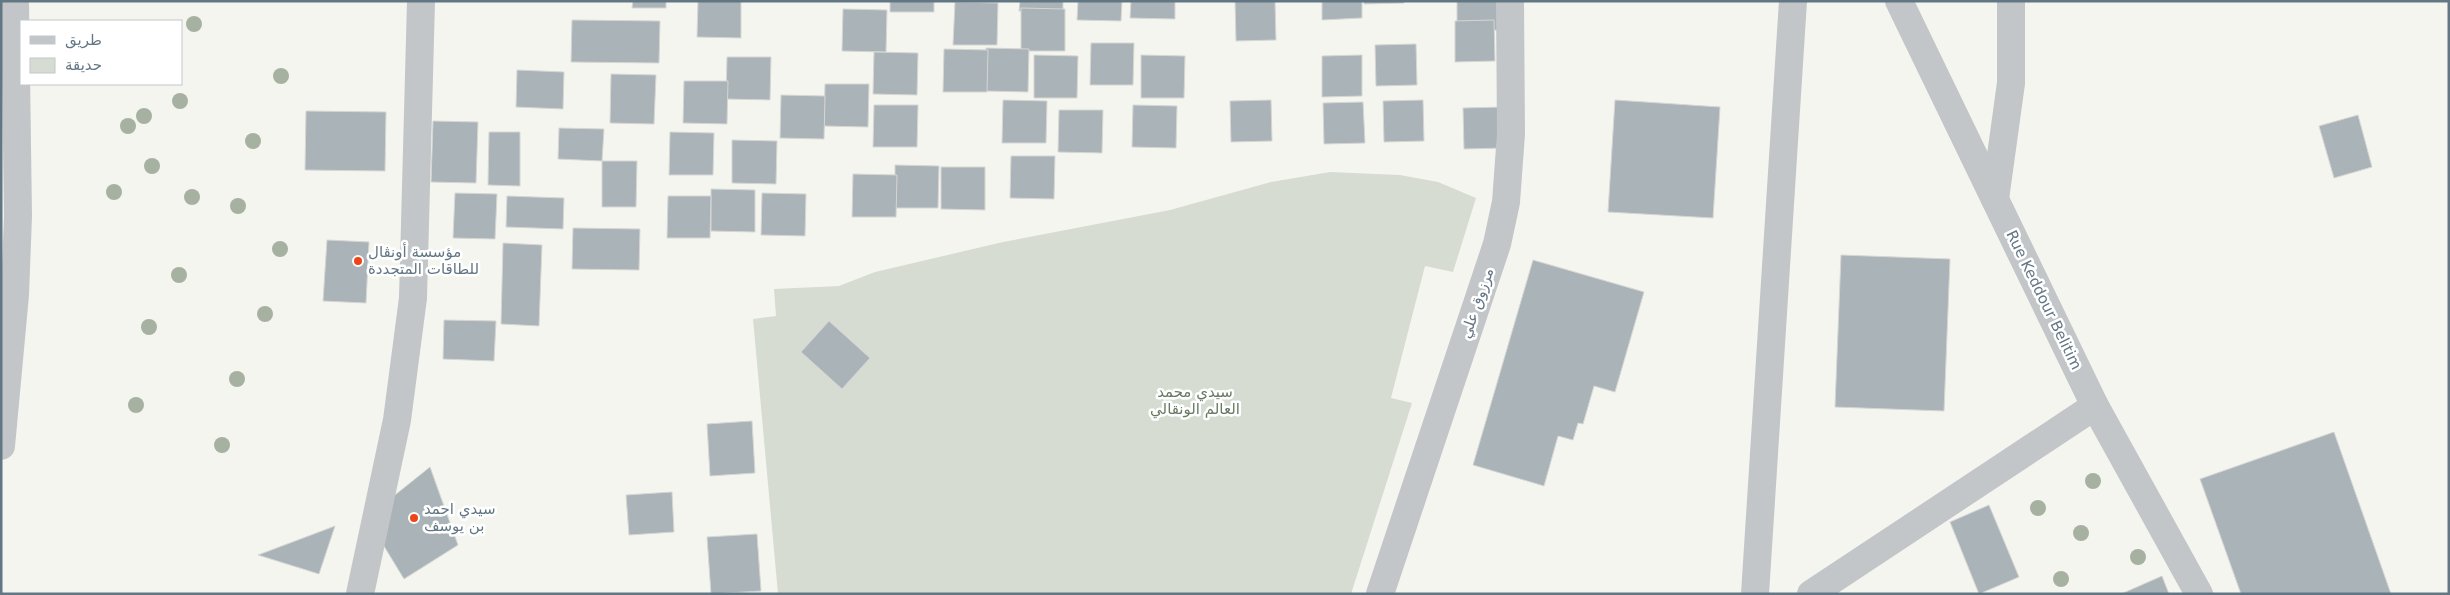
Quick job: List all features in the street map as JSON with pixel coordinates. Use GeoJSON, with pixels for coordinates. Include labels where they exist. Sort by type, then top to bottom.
{"type":"FeatureCollection","features":[{"type":"Feature","properties":{"kind":"street"},"geometry":{"type":"LineString","coordinates":[[1,446],[15,295],[18,216],[15,1]]}},
{"type":"Feature","properties":{"kind":"street"},"geometry":{"type":"LineString","coordinates":[[360,594],[397,420],[413,298],[421,1]]}},
{"type":"Feature","properties":{"kind":"street","name":"مرزوق علي"},"geometry":{"type":"LineString","coordinates":[[1380,594],[1497,244],[1506,202],[1510,134],[1510,1]]}},
{"type":"Feature","properties":{"kind":"street"},"geometry":{"type":"LineString","coordinates":[[1755,594],[1794,1]]}},
{"type":"Feature","properties":{"kind":"street","name":"Rue Keddour Belitim"},"geometry":{"type":"LineString","coordinates":[[1899,1],[2096,406],[2199,594]]}},
{"type":"Feature","properties":{"kind":"street"},"geometry":{"type":"LineString","coordinates":[[1995,199],[2011,83],[2011,1]]}},
{"type":"Feature","properties":{"kind":"street"},"geometry":{"type":"LineString","coordinates":[[1811,594],[2096,406]]}},
{"type":"Feature","properties":{"kind":"green space","name":"سيدي محمد العالم الونقالي"},"geometry":{"type":"Polygon","coordinates":[[[1330,172],[1400,175],[1438,182],[1476,198],[1453,272],[1425,266],[1391,398],[1412,403],[1351,594],[778,594],[753,319],[776,316],[774,289],[839,286],[875,272],[1003,242],[1170,210],[1271,182],[1330,172]]]}},
{"type":"Feature","properties":{"kind":"building"},"geometry":{"type":"Polygon","coordinates":[[[633,1],[666,1],[666,8],[632,8],[633,1]]]}},
{"type":"Feature","properties":{"kind":"building"},"geometry":{"type":"Polygon","coordinates":[[[698,1],[741,1],[741,38],[697,37],[698,1]]]}},
{"type":"Feature","properties":{"kind":"building"},"geometry":{"type":"Polygon","coordinates":[[[890,1],[934,1],[934,12],[890,12],[890,1]]]}},
{"type":"Feature","properties":{"kind":"building"},"geometry":{"type":"Polygon","coordinates":[[[1020,1],[1063,1],[1063,12],[1019,11],[1020,1]]]}},
{"type":"Feature","properties":{"kind":"building"},"geometry":{"type":"Polygon","coordinates":[[[1078,1],[1122,1],[1121,21],[1077,20],[1078,1]]]}},
{"type":"Feature","properties":{"kind":"building"},"geometry":{"type":"Polygon","coordinates":[[[1131,1],[1175,1],[1175,19],[1130,18],[1131,1]]]}},
{"type":"Feature","properties":{"kind":"building"},"geometry":{"type":"Polygon","coordinates":[[[1235,1],[1275,1],[1276,40],[1236,41],[1235,1]]]}},
{"type":"Feature","properties":{"kind":"building"},"geometry":{"type":"Polygon","coordinates":[[[1322,1],[1362,1],[1362,18],[1322,20],[1322,1]]]}},
{"type":"Feature","properties":{"kind":"building"},"geometry":{"type":"Polygon","coordinates":[[[1364,1],[1404,1],[1404,3],[1364,4],[1364,1]]]}},
{"type":"Feature","properties":{"kind":"building"},"geometry":{"type":"Polygon","coordinates":[[[1457,1],[1497,1],[1498,30],[1457,31],[1457,1]]]}},
{"type":"Feature","properties":{"kind":"building"},"geometry":{"type":"Polygon","coordinates":[[[955,2],[998,3],[997,45],[953,45],[955,2]]]}},
{"type":"Feature","properties":{"kind":"building"},"geometry":{"type":"Polygon","coordinates":[[[1021,8],[1065,9],[1065,51],[1021,51],[1021,8]]]}},
{"type":"Feature","properties":{"kind":"building"},"geometry":{"type":"Polygon","coordinates":[[[843,9],[887,10],[886,52],[842,51],[843,9]]]}},
{"type":"Feature","properties":{"kind":"building"},"geometry":{"type":"Polygon","coordinates":[[[572,20],[660,21],[659,63],[571,62],[572,20]]]}},
{"type":"Feature","properties":{"kind":"building"},"geometry":{"type":"Polygon","coordinates":[[[1494,20],[1495,61],[1455,62],[1455,21],[1494,20]]]}},
{"type":"Feature","properties":{"kind":"building"},"geometry":{"type":"Polygon","coordinates":[[[1091,43],[1134,43],[1133,85],[1090,85],[1091,43]]]}},
{"type":"Feature","properties":{"kind":"building"},"geometry":{"type":"Polygon","coordinates":[[[1416,44],[1417,85],[1376,86],[1375,45],[1416,44]]]}},
{"type":"Feature","properties":{"kind":"building"},"geometry":{"type":"Polygon","coordinates":[[[986,48],[1029,49],[1028,92],[984,91],[986,48]]]}},
{"type":"Feature","properties":{"kind":"building"},"geometry":{"type":"Polygon","coordinates":[[[944,49],[988,50],[987,92],[943,92],[944,49]]]}},
{"type":"Feature","properties":{"kind":"building"},"geometry":{"type":"Polygon","coordinates":[[[874,52],[918,53],[917,95],[873,94],[874,52]]]}},
{"type":"Feature","properties":{"kind":"building"},"geometry":{"type":"Polygon","coordinates":[[[1034,55],[1078,56],[1077,98],[1034,98],[1034,55]]]}},
{"type":"Feature","properties":{"kind":"building"},"geometry":{"type":"Polygon","coordinates":[[[1141,55],[1185,56],[1184,98],[1141,98],[1141,55]]]}},
{"type":"Feature","properties":{"kind":"building"},"geometry":{"type":"Polygon","coordinates":[[[1362,55],[1362,96],[1322,97],[1322,56],[1362,55]]]}},
{"type":"Feature","properties":{"kind":"building"},"geometry":{"type":"Polygon","coordinates":[[[727,57],[771,57],[770,100],[726,99],[727,57]]]}},
{"type":"Feature","properties":{"kind":"building"},"geometry":{"type":"Polygon","coordinates":[[[517,70],[564,72],[563,109],[516,107],[517,70]]]}},
{"type":"Feature","properties":{"kind":"building"},"geometry":{"type":"Polygon","coordinates":[[[611,74],[656,75],[654,124],[610,123],[611,74]]]}},
{"type":"Feature","properties":{"kind":"building"},"geometry":{"type":"Polygon","coordinates":[[[684,81],[728,81],[727,124],[683,123],[684,81]]]}},
{"type":"Feature","properties":{"kind":"building"},"geometry":{"type":"Polygon","coordinates":[[[825,84],[869,84],[868,127],[824,126],[825,84]]]}},
{"type":"Feature","properties":{"kind":"building"},"geometry":{"type":"Polygon","coordinates":[[[781,95],[825,96],[824,139],[780,138],[781,95]]]}},
{"type":"Feature","properties":{"kind":"building"},"geometry":{"type":"Polygon","coordinates":[[[1003,100],[1047,101],[1046,143],[1002,143],[1003,100]]]}},
{"type":"Feature","properties":{"kind":"building"},"geometry":{"type":"Polygon","coordinates":[[[1271,100],[1272,141],[1231,142],[1230,101],[1271,100]]]}},
{"type":"Feature","properties":{"kind":"building"},"geometry":{"type":"Polygon","coordinates":[[[1423,100],[1424,141],[1384,142],[1383,101],[1423,100]]]}},
{"type":"Feature","properties":{"kind":"building"},"geometry":{"type":"Polygon","coordinates":[[[1615,100],[1720,107],[1713,218],[1608,212],[1615,100]]]}},
{"type":"Feature","properties":{"kind":"building"},"geometry":{"type":"Polygon","coordinates":[[[1363,102],[1365,143],[1324,144],[1323,103],[1363,102]]]}},
{"type":"Feature","properties":{"kind":"building"},"geometry":{"type":"Polygon","coordinates":[[[874,105],[918,105],[917,147],[873,147],[874,105]]]}},
{"type":"Feature","properties":{"kind":"building"},"geometry":{"type":"Polygon","coordinates":[[[1133,105],[1177,106],[1176,148],[1132,147],[1133,105]]]}},
{"type":"Feature","properties":{"kind":"building"},"geometry":{"type":"Polygon","coordinates":[[[1503,107],[1504,148],[1464,149],[1463,108],[1503,107]]]}},
{"type":"Feature","properties":{"kind":"building"},"geometry":{"type":"Polygon","coordinates":[[[1059,110],[1103,110],[1102,153],[1058,152],[1059,110]]]}},
{"type":"Feature","properties":{"kind":"building"},"geometry":{"type":"Polygon","coordinates":[[[306,111],[386,112],[385,171],[305,170],[306,111]]]}},
{"type":"Feature","properties":{"kind":"building"},"geometry":{"type":"Polygon","coordinates":[[[2358,115],[2372,167],[2334,178],[2319,126],[2358,115]]]}},
{"type":"Feature","properties":{"kind":"building"},"geometry":{"type":"Polygon","coordinates":[[[433,121],[478,122],[476,183],[431,182],[433,121]]]}},
{"type":"Feature","properties":{"kind":"building"},"geometry":{"type":"Polygon","coordinates":[[[559,128],[604,129],[602,161],[558,159],[559,128]]]}},
{"type":"Feature","properties":{"kind":"building"},"geometry":{"type":"Polygon","coordinates":[[[489,132],[520,132],[520,186],[488,185],[489,132]]]}},
{"type":"Feature","properties":{"kind":"building"},"geometry":{"type":"Polygon","coordinates":[[[670,132],[714,133],[713,175],[669,175],[670,132]]]}},
{"type":"Feature","properties":{"kind":"building"},"geometry":{"type":"Polygon","coordinates":[[[732,140],[777,141],[776,184],[732,183],[732,140]]]}},
{"type":"Feature","properties":{"kind":"building"},"geometry":{"type":"Polygon","coordinates":[[[1011,156],[1055,156],[1054,199],[1010,198],[1011,156]]]}},
{"type":"Feature","properties":{"kind":"building"},"geometry":{"type":"Polygon","coordinates":[[[602,161],[637,161],[636,207],[602,207],[602,161]]]}},
{"type":"Feature","properties":{"kind":"building"},"geometry":{"type":"Polygon","coordinates":[[[895,165],[939,166],[938,208],[895,208],[895,165]]]}},
{"type":"Feature","properties":{"kind":"building"},"geometry":{"type":"Polygon","coordinates":[[[941,167],[985,167],[985,210],[941,209],[941,167]]]}},
{"type":"Feature","properties":{"kind":"building"},"geometry":{"type":"Polygon","coordinates":[[[853,174],[897,175],[896,217],[852,217],[853,174]]]}},
{"type":"Feature","properties":{"kind":"building"},"geometry":{"type":"Polygon","coordinates":[[[711,189],[755,190],[755,232],[711,231],[711,189]]]}},
{"type":"Feature","properties":{"kind":"building"},"geometry":{"type":"Polygon","coordinates":[[[455,193],[497,194],[495,239],[453,238],[455,193]]]}},
{"type":"Feature","properties":{"kind":"building"},"geometry":{"type":"Polygon","coordinates":[[[762,193],[806,194],[805,236],[761,235],[762,193]]]}},
{"type":"Feature","properties":{"kind":"building"},"geometry":{"type":"Polygon","coordinates":[[[507,196],[564,198],[563,229],[506,227],[507,196]]]}},
{"type":"Feature","properties":{"kind":"building"},"geometry":{"type":"Polygon","coordinates":[[[668,196],[711,196],[710,238],[667,238],[668,196]]]}},
{"type":"Feature","properties":{"kind":"building"},"geometry":{"type":"Polygon","coordinates":[[[573,228],[640,229],[639,270],[572,269],[573,228]]]}},
{"type":"Feature","properties":{"kind":"building"},"geometry":{"type":"Polygon","coordinates":[[[327,240],[369,242],[366,303],[323,301],[327,240]]]}},
{"type":"Feature","properties":{"kind":"building"},"geometry":{"type":"Polygon","coordinates":[[[503,243],[542,245],[539,326],[501,324],[503,243]]]}},
{"type":"Feature","properties":{"kind":"building"},"geometry":{"type":"Polygon","coordinates":[[[1841,255],[1950,259],[1944,411],[1835,407],[1841,255]]]}},
{"type":"Feature","properties":{"kind":"building"},"geometry":{"type":"Polygon","coordinates":[[[1533,260],[1644,292],[1615,392],[1594,386],[1583,424],[1578,423],[1573,440],[1558,436],[1544,486],[1473,465],[1533,260]]]}},
{"type":"Feature","properties":{"kind":"building"},"geometry":{"type":"Polygon","coordinates":[[[444,320],[496,321],[494,361],[443,359],[444,320]]]}},
{"type":"Feature","properties":{"kind":"building"},"geometry":{"type":"Polygon","coordinates":[[[829,321],[870,358],[842,389],[801,352],[829,321]]]}},
{"type":"Feature","properties":{"kind":"building"},"geometry":{"type":"Polygon","coordinates":[[[752,421],[755,473],[710,476],[707,424],[752,421]]]}},
{"type":"Feature","properties":{"kind":"building"},"geometry":{"type":"Polygon","coordinates":[[[2334,432],[2391,594],[2241,594],[2200,479],[2334,432]]]}},
{"type":"Feature","properties":{"kind":"building","name":"سيدي احمد بن يوسف"},"geometry":{"type":"Polygon","coordinates":[[[430,467],[458,545],[404,579],[376,533],[385,503],[430,467]]]}},
{"type":"Feature","properties":{"kind":"building"},"geometry":{"type":"Polygon","coordinates":[[[672,492],[674,532],[629,535],[626,495],[672,492]]]}},
{"type":"Feature","properties":{"kind":"building"},"geometry":{"type":"Polygon","coordinates":[[[1989,505],[2019,577],[1979,594],[1950,522],[1989,505]]]}},
{"type":"Feature","properties":{"kind":"building"},"geometry":{"type":"Polygon","coordinates":[[[335,526],[319,574],[258,555],[335,526]]]}},
{"type":"Feature","properties":{"kind":"building"},"geometry":{"type":"Polygon","coordinates":[[[757,534],[761,591],[711,594],[707,537],[757,534]]]}},
{"type":"Feature","properties":{"kind":"building"},"geometry":{"type":"Polygon","coordinates":[[[2162,576],[2169,594],[2121,594],[2162,576]]]}},
{"type":"Feature","properties":{"kind":"place","name":"مؤسسة أونڨال للطاقات المتجددة"},"geometry":{"type":"Point","coordinates":[358,261]}},
{"type":"Feature","properties":{"kind":"place","name":"سيدي احمد بن يوسف"},"geometry":{"type":"Point","coordinates":[414,518]}}]}
